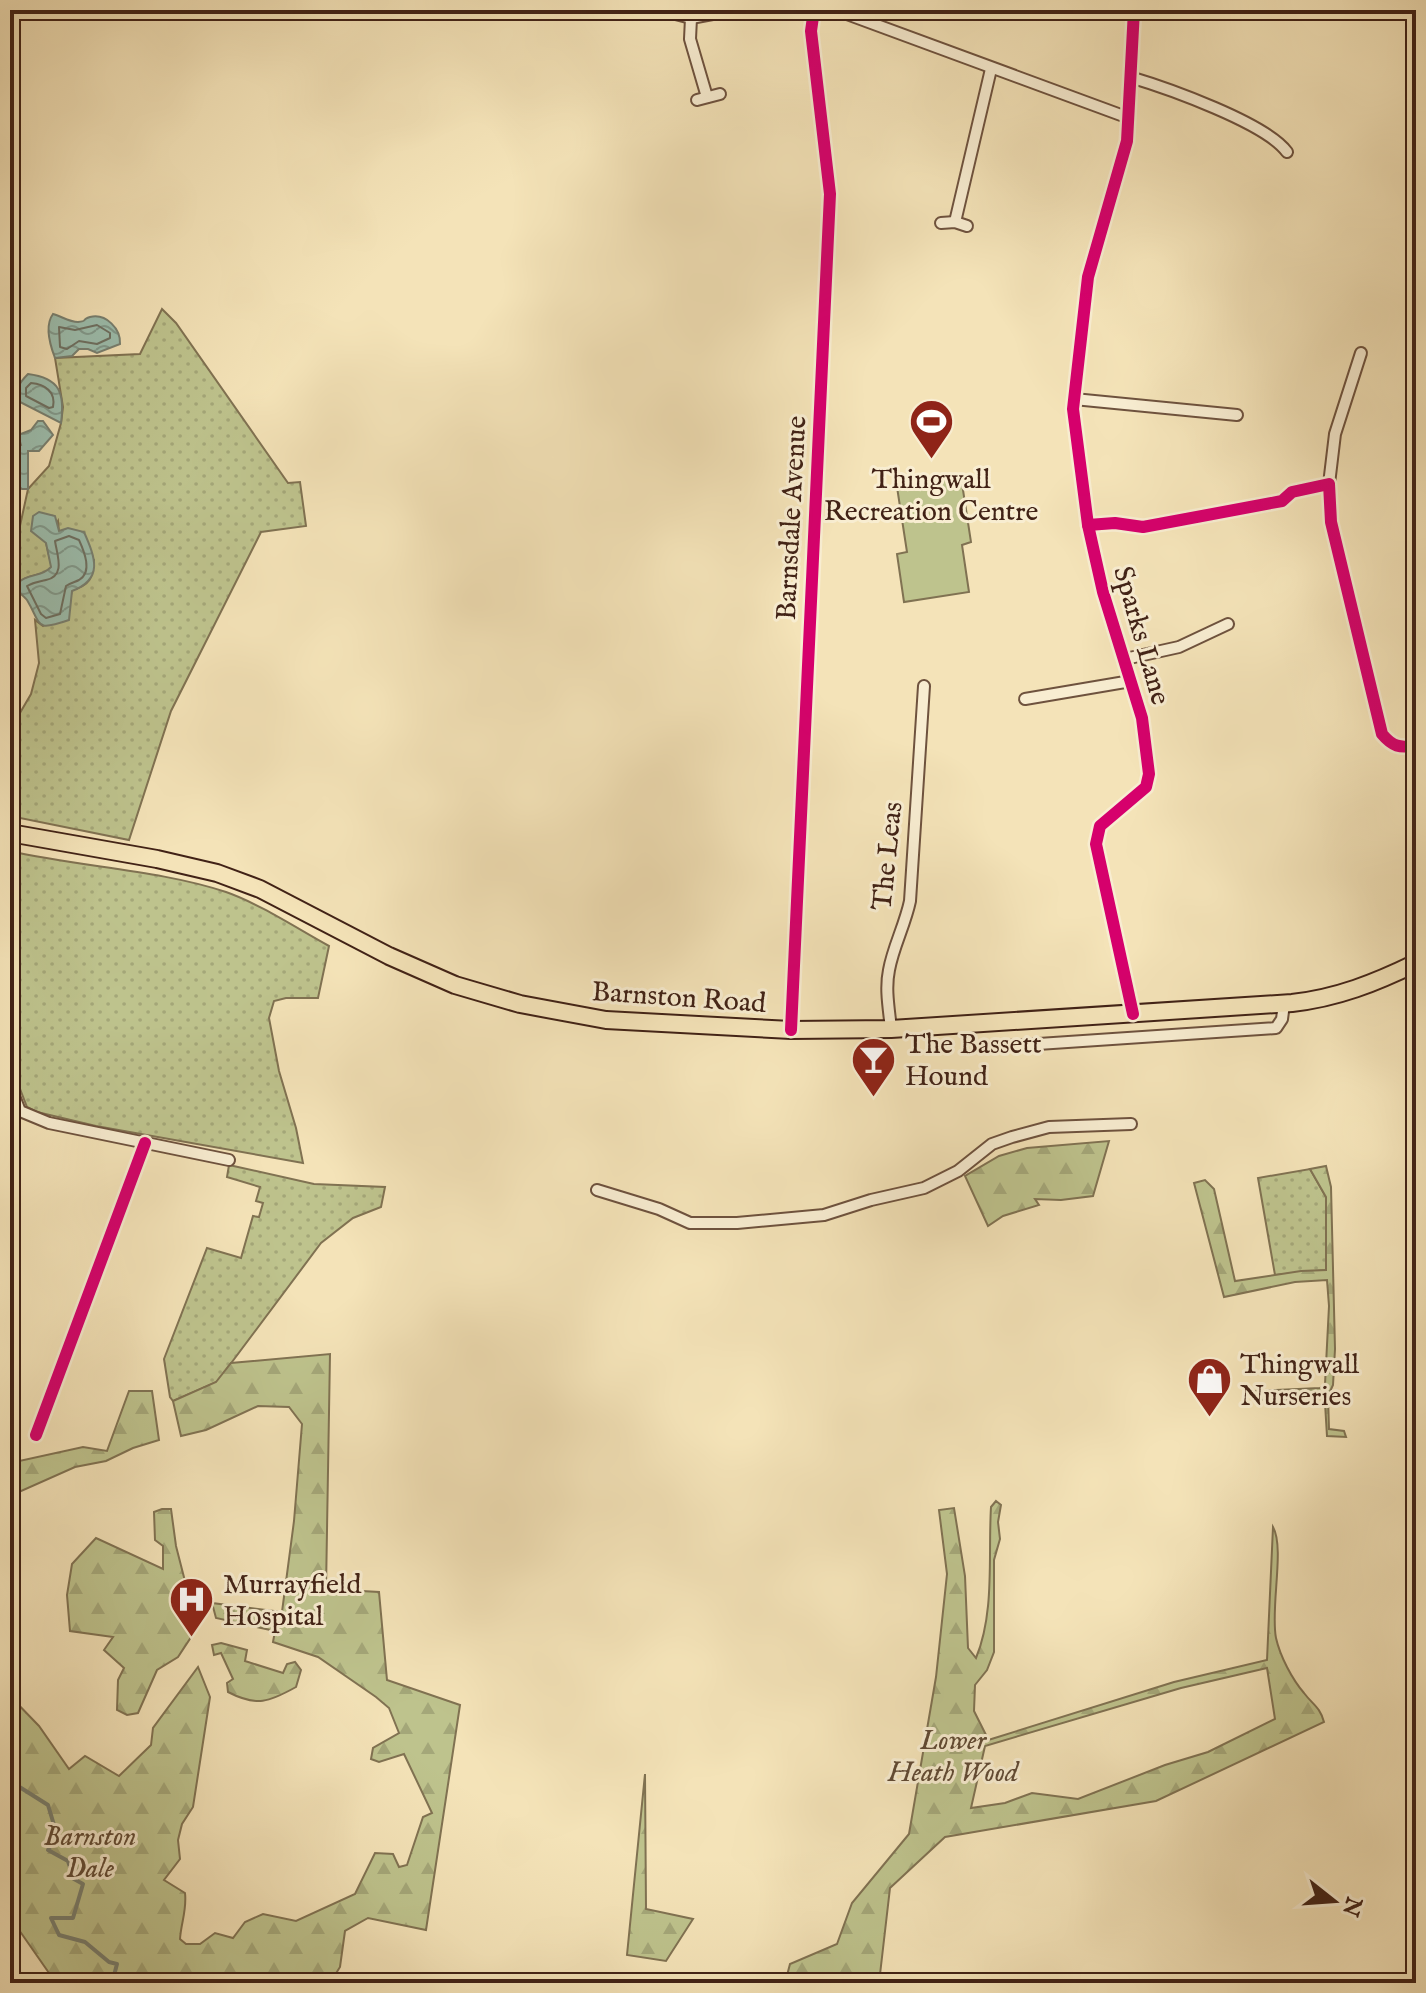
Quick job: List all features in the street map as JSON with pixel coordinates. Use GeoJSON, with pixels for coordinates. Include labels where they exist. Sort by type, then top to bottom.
{"type":"FeatureCollection","features":[{"type":"Feature","properties":{"kind":"main road","name":"Barnston Road"},"geometry":{"type":"LineString","coordinates":[[10,833],[217,873],[260,889],[389,956],[455,985],[520,1004],[606,1020],[791,1030],[891,1029],[1284,1004],[1325,1000],[1369,986],[1416,963]]}},
{"type":"Feature","properties":{"kind":"street"},"geometry":{"type":"LineString","coordinates":[[660,10],[691,18],[734,10]]}},
{"type":"Feature","properties":{"kind":"street","name":"Barnsdale Avenue"},"geometry":{"type":"LineString","coordinates":[[791,1030],[830,194],[811,31],[814,10]]}},
{"type":"Feature","properties":{"kind":"street"},"geometry":{"type":"LineString","coordinates":[[836,10],[1129,118]]}},
{"type":"Feature","properties":{"kind":"street","name":"Sparks Lane"},"geometry":{"type":"LineString","coordinates":[[1133,1014],[1096,844],[1100,826],[1146,787],[1149,774],[1142,718],[1103,592],[1088,525],[1076,444],[1074,399],[1088,277],[1127,141],[1134,10]]}},
{"type":"Feature","properties":{"kind":"street"},"geometry":{"type":"LineString","coordinates":[[691,18],[690,39],[702,98],[720,94]]}},
{"type":"Feature","properties":{"kind":"street"},"geometry":{"type":"LineString","coordinates":[[941,223],[961,224],[991,69]]}},
{"type":"Feature","properties":{"kind":"street"},"geometry":{"type":"LineString","coordinates":[[1130,77],[1187,96],[1278,140],[1287,152]]}},
{"type":"Feature","properties":{"kind":"street"},"geometry":{"type":"LineString","coordinates":[[1361,353],[1335,434],[1329,484],[1331,522],[1382,734],[1390,744],[1404,748],[1416,745]]}},
{"type":"Feature","properties":{"kind":"street"},"geometry":{"type":"LineString","coordinates":[[1074,399],[1237,415]]}},
{"type":"Feature","properties":{"kind":"street"},"geometry":{"type":"LineString","coordinates":[[1088,525],[1115,523],[1143,527],[1282,501],[1292,492],[1329,484]]}},
{"type":"Feature","properties":{"kind":"street"},"geometry":{"type":"LineString","coordinates":[[1125,659],[1179,647],[1228,624]]}},
{"type":"Feature","properties":{"kind":"street"},"geometry":{"type":"LineString","coordinates":[[1025,699],[1131,681]]}},
{"type":"Feature","properties":{"kind":"street","name":"The Leas"},"geometry":{"type":"LineString","coordinates":[[891,1029],[887,985],[889,967],[910,901],[924,686]]}},
{"type":"Feature","properties":{"kind":"street"},"geometry":{"type":"LineString","coordinates":[[994,1047],[1276,1028],[1282,1019],[1284,1004]]}},
{"type":"Feature","properties":{"kind":"street"},"geometry":{"type":"LineString","coordinates":[[10,1086],[20,1111],[49,1123],[229,1160]]}},
{"type":"Feature","properties":{"kind":"street"},"geometry":{"type":"LineString","coordinates":[[597,1190],[659,1209],[690,1223],[737,1223],[824,1215],[924,1188],[958,1171],[992,1144],[1012,1137],[1049,1127],[1131,1124]]}},
{"type":"Feature","properties":{"kind":"street"},"geometry":{"type":"LineString","coordinates":[[36,1435],[145,1143]]}},
{"type":"Feature","properties":{"kind":"green space"},"geometry":{"type":"Polygon","coordinates":[[[162,309],[176,323],[288,483],[300,482],[306,526],[261,532],[171,711],[129,840],[10,816],[10,730],[31,694],[39,663],[35,620],[43,626],[69,605],[72,590],[89,580],[94,560],[59,531],[58,521],[46,543],[52,568],[23,579],[13,587],[10,572],[28,489],[49,466],[61,423],[63,407],[55,358],[140,354],[162,309]]]}},
{"type":"Feature","properties":{"kind":"green space"},"geometry":{"type":"Polygon","coordinates":[[[961,477],[971,542],[962,545],[969,592],[904,602],[897,554],[907,552],[897,487],[961,477]]]}},
{"type":"Feature","properties":{"kind":"green space"},"geometry":{"type":"Polygon","coordinates":[[[10,851],[174,879],[226,892],[264,909],[329,946],[318,998],[274,1001],[269,1018],[303,1163],[96,1126],[27,1107],[10,1063],[10,851]]]}},
{"type":"Feature","properties":{"kind":"green space"},"geometry":{"type":"Polygon","coordinates":[[[1109,1141],[1093,1196],[1035,1199],[1039,1205],[1003,1216],[988,1226],[965,1176],[999,1156],[1027,1148],[1109,1141]]]}},
{"type":"Feature","properties":{"kind":"green space"},"geometry":{"type":"Polygon","coordinates":[[[229,1165],[314,1184],[385,1187],[381,1207],[353,1218],[321,1243],[217,1382],[173,1401],[164,1359],[207,1248],[241,1258],[253,1216],[259,1217],[263,1203],[256,1201],[260,1187],[227,1177],[229,1165]]]}},
{"type":"Feature","properties":{"kind":"green space"},"geometry":{"type":"Polygon","coordinates":[[[1326,1166],[1331,1187],[1335,1349],[1333,1385],[1328,1396],[1329,1429],[1344,1431],[1346,1437],[1327,1436],[1322,1398],[1258,1400],[1255,1397],[1255,1391],[1320,1388],[1325,1384],[1329,1306],[1327,1280],[1295,1282],[1224,1297],[1194,1183],[1205,1180],[1214,1189],[1235,1281],[1326,1270],[1326,1197],[1310,1169],[1326,1166]]]}},
{"type":"Feature","properties":{"kind":"green space"},"geometry":{"type":"Polygon","coordinates":[[[1310,1169],[1326,1197],[1327,1270],[1275,1275],[1258,1178],[1310,1169]]]}},
{"type":"Feature","properties":{"kind":"green space","name":"Barnston Dale"},"geometry":{"type":"Polygon","coordinates":[[[330,1354],[326,1589],[379,1592],[387,1680],[460,1705],[426,1930],[368,1918],[345,1931],[340,1967],[330,1983],[56,1983],[10,1917],[10,1696],[39,1726],[69,1769],[85,1756],[119,1776],[151,1745],[153,1728],[198,1667],[210,1697],[193,1807],[182,1824],[178,1840],[180,1859],[164,1880],[185,1893],[180,1939],[186,1944],[200,1944],[215,1933],[233,1938],[245,1922],[263,1914],[296,1921],[355,1894],[375,1853],[393,1854],[399,1867],[407,1865],[423,1817],[432,1813],[404,1754],[379,1762],[371,1759],[373,1748],[399,1733],[389,1708],[318,1657],[273,1642],[275,1631],[216,1618],[212,1603],[282,1612],[302,1424],[289,1407],[258,1406],[206,1430],[181,1436],[173,1401],[216,1382],[231,1363],[330,1354]]]}},
{"type":"Feature","properties":{"kind":"green space"},"geometry":{"type":"Polygon","coordinates":[[[129,1391],[152,1391],[159,1440],[106,1461],[75,1467],[10,1496],[10,1463],[83,1447],[107,1451],[129,1391]]]}},
{"type":"Feature","properties":{"kind":"green space","name":"Lower Heath Wood"},"geometry":{"type":"Polygon","coordinates":[[[996,1501],[1001,1505],[998,1522],[1000,1539],[994,1560],[994,1652],[987,1670],[975,1685],[974,1711],[986,1735],[985,1741],[1174,1682],[1267,1660],[1273,1527],[1278,1549],[1276,1638],[1291,1674],[1318,1709],[1324,1722],[1156,1801],[945,1837],[890,1888],[879,1983],[785,1983],[790,1964],[837,1944],[852,1903],[909,1834],[936,1677],[947,1574],[939,1510],[954,1508],[965,1576],[968,1648],[976,1658],[986,1622],[990,1584],[991,1507],[996,1501]],[[1267,1668],[1181,1688],[985,1746],[971,1808],[1005,1803],[1032,1793],[1078,1799],[1208,1752],[1275,1719],[1267,1668]]]}},
{"type":"Feature","properties":{"kind":"green space"},"geometry":{"type":"Polygon","coordinates":[[[171,1509],[176,1546],[197,1628],[178,1657],[157,1670],[138,1713],[127,1715],[117,1710],[118,1680],[124,1668],[104,1650],[113,1637],[70,1631],[67,1595],[72,1564],[96,1538],[163,1569],[163,1546],[155,1540],[154,1512],[171,1509]]]}},
{"type":"Feature","properties":{"kind":"green space"},"geometry":{"type":"Polygon","coordinates":[[[221,1643],[247,1650],[245,1661],[283,1673],[287,1664],[295,1662],[301,1670],[296,1687],[263,1701],[247,1700],[228,1692],[227,1683],[233,1679],[221,1653],[214,1655],[212,1645],[221,1643]]]}},
{"type":"Feature","properties":{"kind":"green space"},"geometry":{"type":"Polygon","coordinates":[[[645,1774],[646,1909],[693,1919],[666,1961],[627,1955],[645,1774]]]}},
{"type":"Feature","properties":{"kind":"water"},"geometry":{"type":"Polygon","coordinates":[[[53,314],[78,322],[90,317],[102,317],[115,328],[120,344],[97,353],[79,349],[72,356],[55,358],[48,330],[53,314]]]}},
{"type":"Feature","properties":{"kind":"water"},"geometry":{"type":"Polygon","coordinates":[[[28,374],[54,383],[61,395],[61,423],[20,402],[18,387],[28,374]]]}},
{"type":"Feature","properties":{"kind":"water"},"geometry":{"type":"Polygon","coordinates":[[[38,421],[43,421],[53,435],[39,451],[28,451],[28,489],[22,489],[10,480],[10,451],[21,445],[18,435],[31,430],[38,421]]]}},
{"type":"Feature","properties":{"kind":"water"},"geometry":{"type":"Polygon","coordinates":[[[39,512],[55,516],[59,531],[68,528],[84,532],[94,566],[89,580],[72,591],[69,620],[44,626],[27,600],[13,587],[23,579],[51,567],[46,543],[31,531],[33,516],[39,512]]]}},
{"type":"Feature","properties":{"kind":"waterway"},"geometry":{"type":"LineString","coordinates":[[10,1781],[48,1805],[57,1835],[48,1850],[68,1861],[74,1879],[83,1884],[73,1918],[51,1918],[59,1935],[85,1942],[109,1962],[117,1964],[112,1983]]}},
{"type":"Feature","properties":{"kind":"cycle path"},"geometry":{"type":"LineString","coordinates":[[791,1030],[830,194],[811,31],[814,10]]}},
{"type":"Feature","properties":{"kind":"cycle path"},"geometry":{"type":"LineString","coordinates":[[1133,1014],[1096,844],[1100,826],[1146,787],[1149,774],[1142,718],[1103,592],[1088,525],[1073,409],[1088,277],[1127,141],[1134,10]]}},
{"type":"Feature","properties":{"kind":"cycle path"},"geometry":{"type":"LineString","coordinates":[[1088,525],[1115,523],[1143,527],[1282,501],[1292,492],[1329,484],[1331,522],[1382,734],[1397,746],[1416,745]]}},
{"type":"Feature","properties":{"kind":"cycle path"},"geometry":{"type":"LineString","coordinates":[[36,1435],[145,1143]]}},
{"type":"Feature","properties":{"kind":"place","name":"Thingwall Recreation Centre"},"geometry":{"type":"Point","coordinates":[931,460]}},
{"type":"Feature","properties":{"kind":"place","name":"The Bassett Hound"},"geometry":{"type":"Point","coordinates":[874,1098]}},
{"type":"Feature","properties":{"kind":"place","name":"Thingwall Nurseries"},"geometry":{"type":"Point","coordinates":[1209,1418]}},
{"type":"Feature","properties":{"kind":"place","name":"Murrayfield Hospital"},"geometry":{"type":"Point","coordinates":[192,1638]}}]}
